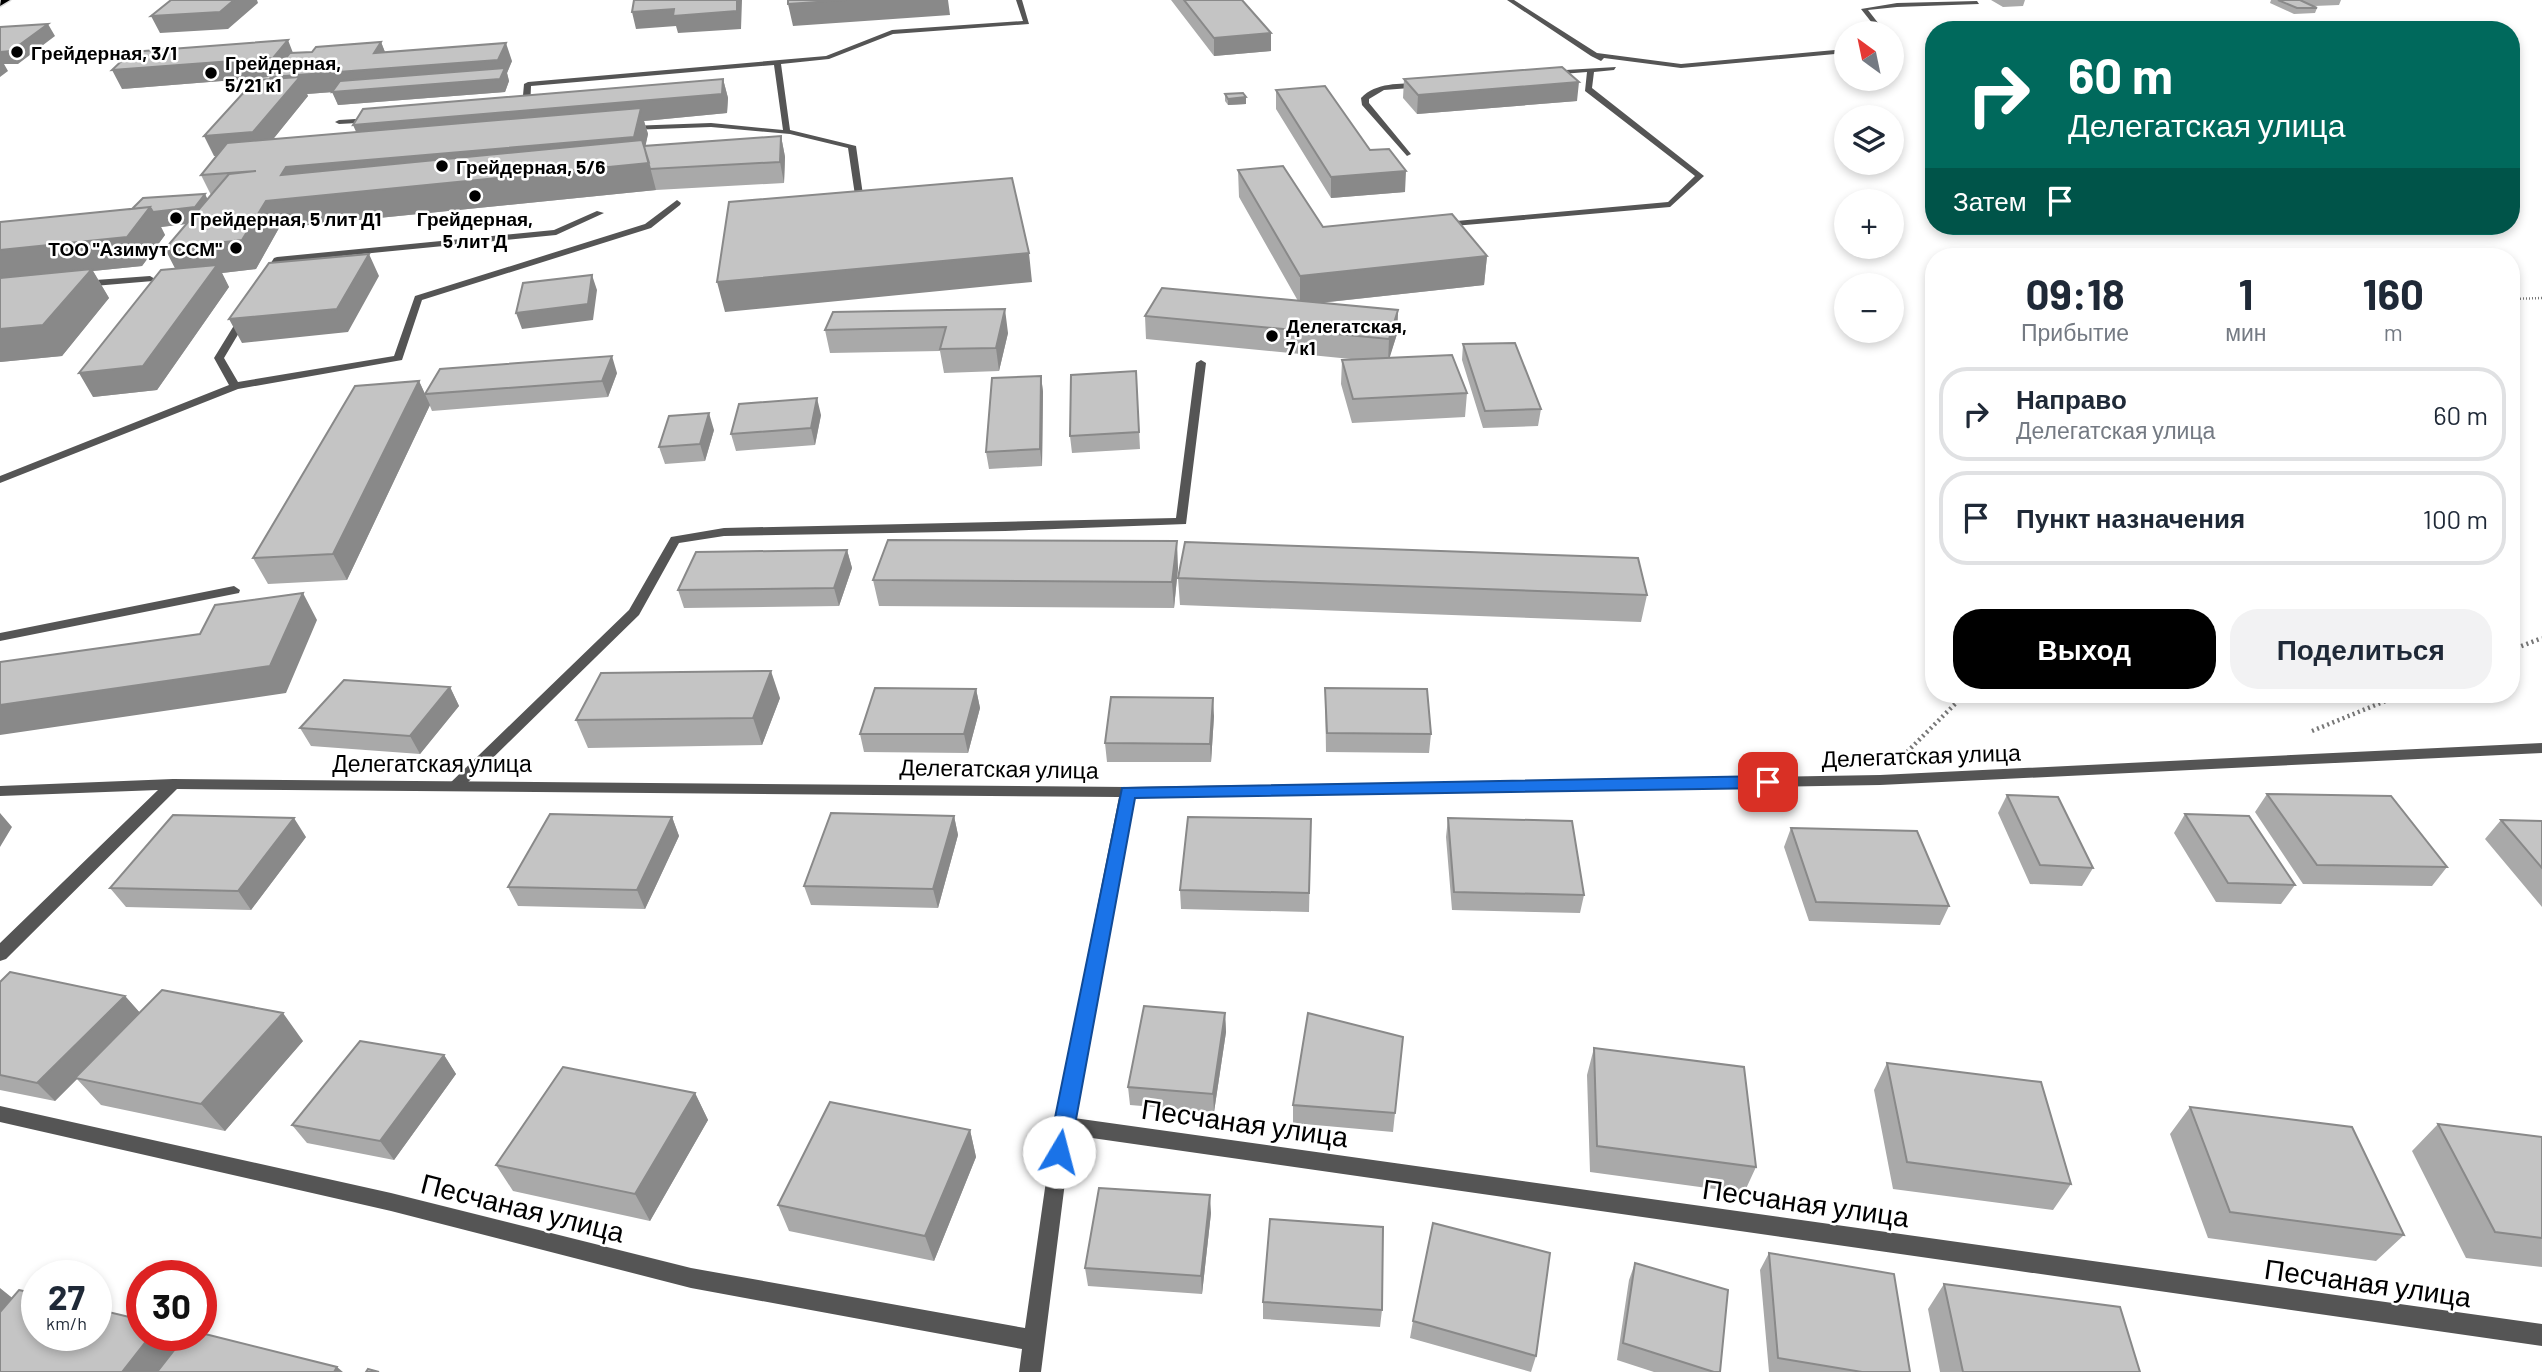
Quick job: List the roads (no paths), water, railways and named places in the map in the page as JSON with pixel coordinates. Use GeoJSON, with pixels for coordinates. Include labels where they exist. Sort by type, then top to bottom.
{"type":"FeatureCollection","features":[{"type":"Feature","properties":{"kind":"main road"},"geometry":{"type":"LineString","coordinates":[[0,4],[6,0]]}},
{"type":"Feature","properties":{"kind":"street"},"geometry":{"type":"LineString","coordinates":[[513,110],[526,109],[528,84],[827,58],[892,32],[1027,23],[1019,0]]}},
{"type":"Feature","properties":{"kind":"street"},"geometry":{"type":"LineString","coordinates":[[1510,0],[1614,68],[1543,74]]}},
{"type":"Feature","properties":{"kind":"street"},"geometry":{"type":"LineString","coordinates":[[1873,21],[1864,9],[1896,5],[1976,3]]}},
{"type":"Feature","properties":{"kind":"street"},"geometry":{"type":"LineString","coordinates":[[1593,55],[1681,66],[1834,52]]}},
{"type":"Feature","properties":{"kind":"street"},"geometry":{"type":"LineString","coordinates":[[777,62],[786,131]]}},
{"type":"Feature","properties":{"kind":"street"},"geometry":{"type":"LineString","coordinates":[[1433,226],[1670,204],[1700,176],[1588,89],[1591,70]]}},
{"type":"Feature","properties":{"kind":"street"},"geometry":{"type":"LineString","coordinates":[[1407,154],[1365,103],[1365,98],[1369,93],[1385,88],[1426,84]]}},
{"type":"Feature","properties":{"kind":"street"},"geometry":{"type":"LineString","coordinates":[[339,122],[379,119]]}},
{"type":"Feature","properties":{"kind":"street"},"geometry":{"type":"LineString","coordinates":[[704,136],[708,125]]}},
{"type":"Feature","properties":{"kind":"street"},"geometry":{"type":"LineString","coordinates":[[621,128],[708,125],[786,131],[852,146],[860,202]]}},
{"type":"Feature","properties":{"kind":"street"},"geometry":{"type":"LineString","coordinates":[[0,480],[235,386],[398,358],[418,298],[648,226],[677,202]]}},
{"type":"Feature","properties":{"kind":"street"},"geometry":{"type":"LineString","coordinates":[[264,282],[277,260],[556,232],[600,213]]}},
{"type":"Feature","properties":{"kind":"street"},"geometry":{"type":"LineString","coordinates":[[68,286],[150,279]]}},
{"type":"Feature","properties":{"kind":"street"},"geometry":{"type":"LineString","coordinates":[[235,386],[219,358],[251,304]]}},
{"type":"Feature","properties":{"kind":"street"},"geometry":{"type":"LineString","coordinates":[[456,785],[634,612],[675,540],[724,532],[1182,521],[1200,363]]}},
{"type":"Feature","properties":{"kind":"street"},"geometry":{"type":"LineString","coordinates":[[0,637],[234,590]]}},
{"type":"Feature","properties":{"kind":"street","name":"Делегатская улица"},"geometry":{"type":"LineString","coordinates":[[0,791],[173,784],[1128,792],[1880,780],[2542,748]]}},
{"type":"Feature","properties":{"kind":"street"},"geometry":{"type":"LineString","coordinates":[[0,954],[173,784]]}},
{"type":"Feature","properties":{"kind":"street"},"geometry":{"type":"LineString","coordinates":[[1030,1372],[1063,1125],[1128,792]]}},
{"type":"Feature","properties":{"kind":"street","name":"Песчаная улица"},"geometry":{"type":"LineString","coordinates":[[0,1114],[391,1202],[691,1278],[1035,1341]]}},
{"type":"Feature","properties":{"kind":"street","name":"Песчаная улица"},"geometry":{"type":"LineString","coordinates":[[1063,1125],[2542,1335]]}},
{"type":"Feature","properties":{"kind":"place","name":"Грейдерная, 3/1"},"geometry":{"type":"Point","coordinates":[17,52]}},
{"type":"Feature","properties":{"kind":"place","name":"Грейдерная, 5/21 к1"},"geometry":{"type":"Point","coordinates":[211,73]}},
{"type":"Feature","properties":{"kind":"place","name":"Грейдерная, 5/6"},"geometry":{"type":"Point","coordinates":[442,166]}},
{"type":"Feature","properties":{"kind":"place","name":"Грейдерная, 5 лит Д"},"geometry":{"type":"Point","coordinates":[475,196]}},
{"type":"Feature","properties":{"kind":"place","name":"Грейдерная, 5 лит Д1"},"geometry":{"type":"Point","coordinates":[176,218]}},
{"type":"Feature","properties":{"kind":"place","name":"ТОО \"Азимут ССМ\""},"geometry":{"type":"Point","coordinates":[236,248]}},
{"type":"Feature","properties":{"kind":"place","name":"Делегатская, 7 к1"},"geometry":{"type":"Point","coordinates":[1272,336]}}]}
